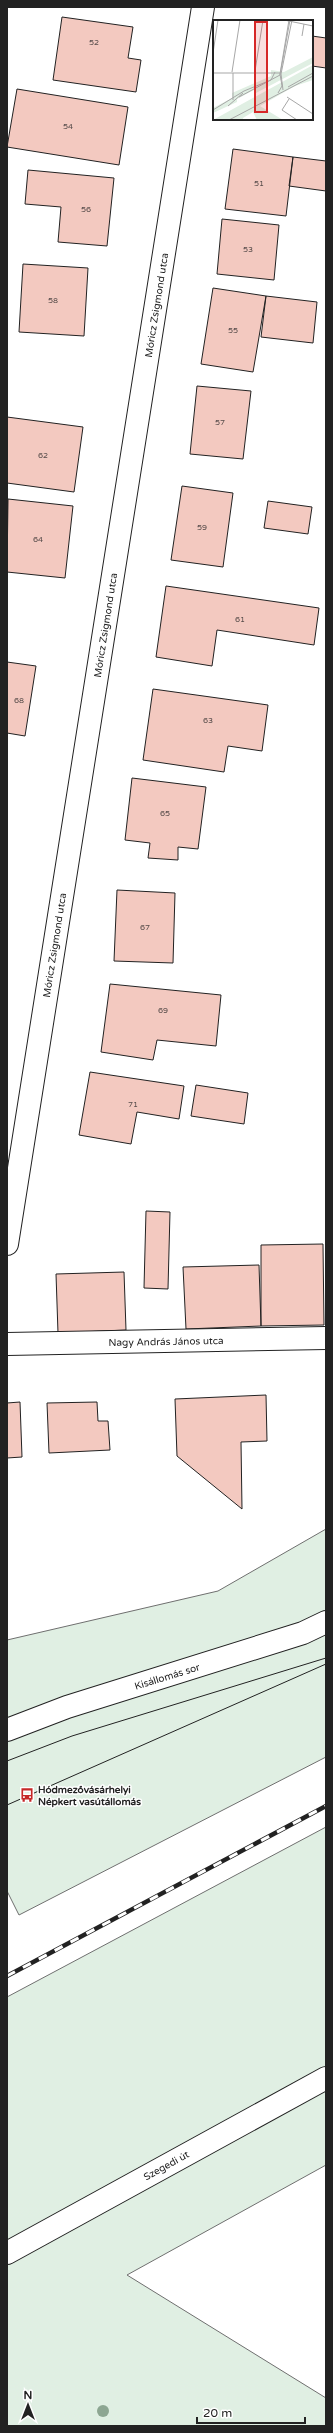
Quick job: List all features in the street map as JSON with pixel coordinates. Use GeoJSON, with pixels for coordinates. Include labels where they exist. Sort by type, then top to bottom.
{"type":"FeatureCollection","features":[{"type":"Feature","properties":{"kind":"street","name":"Móricz Zsigmond utca"},"geometry":{"type":"LineString","coordinates":[[7,1244],[203,7]]}},
{"type":"Feature","properties":{"kind":"street","name":"Nagy András János utca"},"geometry":{"type":"LineString","coordinates":[[7,1344],[326,1338]]}},
{"type":"Feature","properties":{"kind":"street","name":"Kisállomás sor"},"geometry":{"type":"LineString","coordinates":[[7,1730],[67,1707],[304,1633],[326,1622]]}},
{"type":"Feature","properties":{"kind":"street","name":"Szegedi út"},"geometry":{"type":"LineString","coordinates":[[7,2253],[326,2078]]}},
{"type":"Feature","properties":{"kind":"green space"},"geometry":{"type":"Polygon","coordinates":[[[326,1529],[326,1757],[19,1915],[7,1891],[7,1640],[218,1591],[326,1529]]]}},
{"type":"Feature","properties":{"kind":"green space"},"geometry":{"type":"Polygon","coordinates":[[[326,1827],[326,2165],[127,2275],[326,2398],[326,2426],[7,2426],[7,1997],[326,1827]]]}},
{"type":"Feature","properties":{"kind":"building"},"geometry":{"type":"Polygon","coordinates":[[[62,17],[133,27],[128,58],[141,60],[136,92],[53,80],[62,17]]]}},
{"type":"Feature","properties":{"kind":"building"},"geometry":{"type":"Polygon","coordinates":[[[313,36],[326,38],[326,68],[313,66],[313,36]]]}},
{"type":"Feature","properties":{"kind":"building"},"geometry":{"type":"Polygon","coordinates":[[[17,89],[128,107],[119,165],[7,147],[17,89]]]}},
{"type":"Feature","properties":{"kind":"building"},"geometry":{"type":"Polygon","coordinates":[[[233,149],[293,157],[286,216],[225,209],[233,149]]]}},
{"type":"Feature","properties":{"kind":"building"},"geometry":{"type":"Polygon","coordinates":[[[293,157],[326,161],[326,191],[289,186],[293,157]]]}},
{"type":"Feature","properties":{"kind":"building"},"geometry":{"type":"Polygon","coordinates":[[[28,170],[114,178],[107,246],[58,242],[61,207],[25,204],[28,170]]]}},
{"type":"Feature","properties":{"kind":"building"},"geometry":{"type":"Polygon","coordinates":[[[222,219],[279,225],[274,280],[217,274],[222,219]]]}},
{"type":"Feature","properties":{"kind":"building"},"geometry":{"type":"Polygon","coordinates":[[[23,264],[88,268],[84,336],[19,332],[23,264]]]}},
{"type":"Feature","properties":{"kind":"building"},"geometry":{"type":"Polygon","coordinates":[[[213,288],[266,296],[253,372],[201,364],[213,288]]]}},
{"type":"Feature","properties":{"kind":"building"},"geometry":{"type":"Polygon","coordinates":[[[266,296],[317,302],[313,343],[261,337],[266,296]]]}},
{"type":"Feature","properties":{"kind":"building"},"geometry":{"type":"Polygon","coordinates":[[[197,386],[251,391],[243,459],[190,454],[197,386]]]}},
{"type":"Feature","properties":{"kind":"building"},"geometry":{"type":"Polygon","coordinates":[[[7,417],[83,427],[74,492],[7,483],[7,417]]]}},
{"type":"Feature","properties":{"kind":"building"},"geometry":{"type":"Polygon","coordinates":[[[182,486],[233,493],[223,567],[171,560],[182,486]]]}},
{"type":"Feature","properties":{"kind":"building"},"geometry":{"type":"Polygon","coordinates":[[[8,499],[73,506],[65,578],[7,572],[8,499]]]}},
{"type":"Feature","properties":{"kind":"building"},"geometry":{"type":"Polygon","coordinates":[[[268,501],[312,507],[308,534],[264,528],[268,501]]]}},
{"type":"Feature","properties":{"kind":"building"},"geometry":{"type":"Polygon","coordinates":[[[166,586],[319,608],[314,645],[217,630],[212,666],[156,657],[166,586]]]}},
{"type":"Feature","properties":{"kind":"building"},"geometry":{"type":"Polygon","coordinates":[[[7,662],[36,666],[25,736],[7,733],[7,662]]]}},
{"type":"Feature","properties":{"kind":"building"},"geometry":{"type":"Polygon","coordinates":[[[153,689],[268,705],[262,751],[228,746],[224,772],[143,760],[153,689]]]}},
{"type":"Feature","properties":{"kind":"building"},"geometry":{"type":"Polygon","coordinates":[[[132,778],[206,787],[198,849],[178,847],[178,860],[148,858],[150,843],[125,840],[132,778]]]}},
{"type":"Feature","properties":{"kind":"building"},"geometry":{"type":"Polygon","coordinates":[[[117,890],[175,893],[173,963],[114,961],[117,890]]]}},
{"type":"Feature","properties":{"kind":"building"},"geometry":{"type":"Polygon","coordinates":[[[110,984],[221,995],[216,1046],[157,1040],[153,1060],[101,1052],[110,984]]]}},
{"type":"Feature","properties":{"kind":"building"},"geometry":{"type":"Polygon","coordinates":[[[90,1072],[184,1086],[179,1119],[137,1112],[131,1144],[79,1135],[90,1072]]]}},
{"type":"Feature","properties":{"kind":"building"},"geometry":{"type":"Polygon","coordinates":[[[196,1085],[248,1093],[244,1124],[191,1116],[196,1085]]]}},
{"type":"Feature","properties":{"kind":"building"},"geometry":{"type":"Polygon","coordinates":[[[146,1211],[170,1212],[168,1289],[144,1288],[146,1211]]]}},
{"type":"Feature","properties":{"kind":"building"},"geometry":{"type":"Polygon","coordinates":[[[323,1244],[324,1325],[261,1326],[261,1245],[323,1244]]]}},
{"type":"Feature","properties":{"kind":"building"},"geometry":{"type":"Polygon","coordinates":[[[259,1265],[261,1326],[186,1329],[183,1267],[259,1265]]]}},
{"type":"Feature","properties":{"kind":"building"},"geometry":{"type":"Polygon","coordinates":[[[124,1272],[126,1330],[58,1333],[56,1274],[124,1272]]]}},
{"type":"Feature","properties":{"kind":"building"},"geometry":{"type":"Polygon","coordinates":[[[266,1395],[267,1441],[241,1442],[242,1509],[177,1456],[175,1399],[266,1395]]]}},
{"type":"Feature","properties":{"kind":"building"},"geometry":{"type":"Polygon","coordinates":[[[20,1402],[22,1457],[7,1458],[7,1403],[20,1402]]]}},
{"type":"Feature","properties":{"kind":"building"},"geometry":{"type":"Polygon","coordinates":[[[97,1402],[98,1421],[108,1421],[110,1450],[49,1453],[47,1403],[97,1402]]]}},
{"type":"Feature","properties":{"kind":"tram line"},"geometry":{"type":"LineString","coordinates":[[7,1761],[72,1736],[326,1658]]}},
{"type":"Feature","properties":{"kind":"tram line"},"geometry":{"type":"LineString","coordinates":[[7,1805],[326,1664]]}},
{"type":"Feature","properties":{"kind":"railway"},"geometry":{"type":"LineString","coordinates":[[7,1976],[326,1806]]}},
{"type":"Feature","properties":{"kind":"place","name":"Hódmezővásárhelyi Népkert vasútállomás"},"geometry":{"type":"Point","coordinates":[27,1795]}}]}
